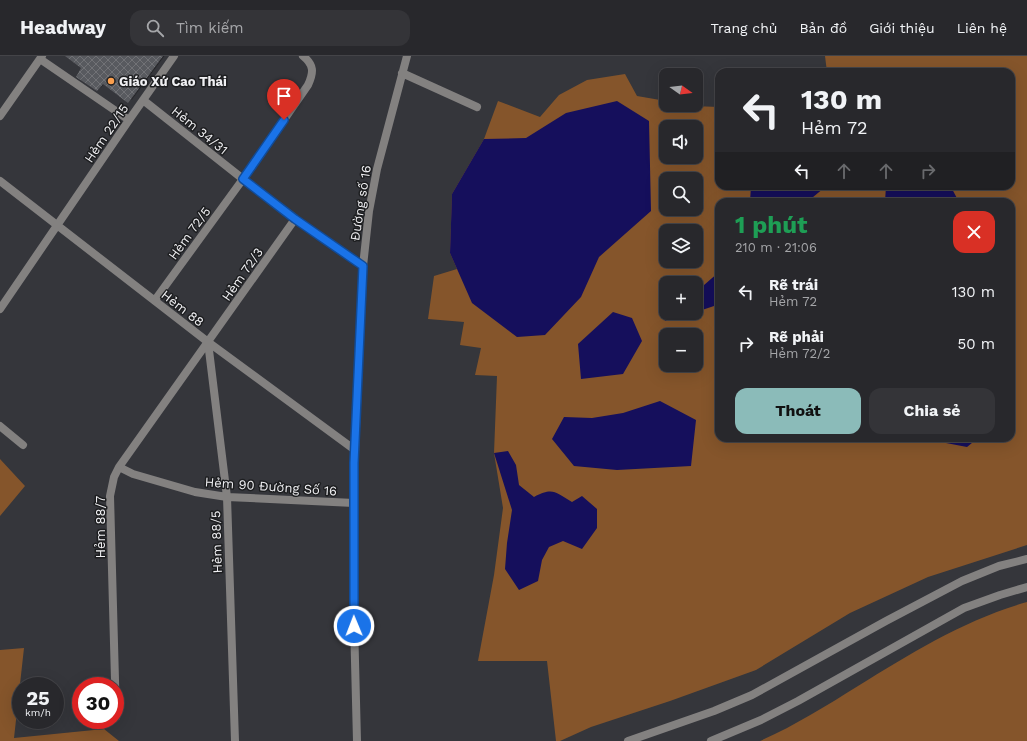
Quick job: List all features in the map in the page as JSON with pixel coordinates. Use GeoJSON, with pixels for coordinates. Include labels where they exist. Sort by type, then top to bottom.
{"type":"FeatureCollection","features":[{"type":"Feature","properties":{"kind":"street","name":"Hẻm 22/15"},"geometry":{"type":"LineString","coordinates":[[0,309],[174,56]]}},
{"type":"Feature","properties":{"kind":"street","name":"Hẻm 72/5"},"geometry":{"type":"LineString","coordinates":[[155,300],[243,179],[308,84],[312,76],[312,67],[309,60],[303,56]]}},
{"type":"Feature","properties":{"kind":"street","name":"Đường số 16"},"geometry":{"type":"LineString","coordinates":[[357,741],[354,503],[363,266],[369,211],[377,169],[407,56]]}},
{"type":"Feature","properties":{"kind":"street"},"geometry":{"type":"LineString","coordinates":[[0,116],[41,57],[129,120]]}},
{"type":"Feature","properties":{"kind":"street"},"geometry":{"type":"LineString","coordinates":[[402,73],[477,107]]}},
{"type":"Feature","properties":{"kind":"street","name":"Hẻm 34/31"},"geometry":{"type":"LineString","coordinates":[[143,100],[295,219],[363,266]]}},
{"type":"Feature","properties":{"kind":"street","name":"Hẻm 88"},"geometry":{"type":"LineString","coordinates":[[0,181],[208,342],[355,450]]}},
{"type":"Feature","properties":{"kind":"street","name":"Hẻm 72/3"},"geometry":{"type":"LineString","coordinates":[[208,342],[295,219]]}},
{"type":"Feature","properties":{"kind":"street","name":"Hẻm 88/7"},"geometry":{"type":"LineString","coordinates":[[115,677],[110,496],[114,477],[208,342]]}},
{"type":"Feature","properties":{"kind":"street","name":"Hẻm 88/5"},"geometry":{"type":"LineString","coordinates":[[208,342],[227,498],[235,741]]}},
{"type":"Feature","properties":{"kind":"street"},"geometry":{"type":"LineString","coordinates":[[0,426],[23,445]]}},
{"type":"Feature","properties":{"kind":"street","name":"Hẻm 90 Đường Số 16"},"geometry":{"type":"LineString","coordinates":[[119,468],[133,474],[195,492],[227,498],[354,503]]}},
{"type":"Feature","properties":{"kind":"street"},"geometry":{"type":"LineString","coordinates":[[628,741],[714,711],[752,695],[962,581],[999,566],[1027,559]]}},
{"type":"Feature","properties":{"kind":"street"},"geometry":{"type":"LineString","coordinates":[[711,741],[761,720],[798,701],[964,608],[1027,587]]}},
{"type":"Feature","properties":{"kind":"shaded area"},"geometry":{"type":"Polygon","coordinates":[[[825,56],[1027,56],[1027,545],[928,577],[850,613],[756,670],[670,701],[591,727],[560,741],[556,741],[547,661],[478,661],[494,575],[503,508],[494,453],[497,376],[475,375],[481,348],[460,345],[464,322],[428,319],[434,276],[457,269],[450,253],[452,194],[484,139],[498,101],[540,117],[559,95],[587,80],[625,74],[637,96],[659,100],[659,112],[703,112],[703,106],[715,107],[715,190],[1015,190],[1015,68],[826,68],[825,56]]]}},
{"type":"Feature","properties":{"kind":"shaded area"},"geometry":{"type":"Polygon","coordinates":[[[617,101],[649,121],[651,211],[599,257],[581,297],[545,335],[517,337],[472,303],[450,253],[452,194],[484,139],[526,138],[566,113],[617,101]]]}},
{"type":"Feature","properties":{"kind":"shaded area"},"geometry":{"type":"Polygon","coordinates":[[[751,190],[822,190],[812,198],[750,198],[751,190]]]}},
{"type":"Feature","properties":{"kind":"shaded area"},"geometry":{"type":"Polygon","coordinates":[[[886,190],[953,190],[957,198],[885,198],[886,190]]]}},
{"type":"Feature","properties":{"kind":"shaded area"},"geometry":{"type":"Polygon","coordinates":[[[715,275],[715,305],[703,310],[703,286],[715,275]]]}},
{"type":"Feature","properties":{"kind":"shaded area"},"geometry":{"type":"Polygon","coordinates":[[[613,312],[632,318],[642,341],[623,374],[581,379],[578,344],[613,312]]]}},
{"type":"Feature","properties":{"kind":"shaded area"},"geometry":{"type":"Polygon","coordinates":[[[660,401],[696,420],[691,466],[617,470],[574,466],[552,439],[564,417],[592,418],[623,413],[660,401]]]}},
{"type":"Feature","properties":{"kind":"shaded area"},"geometry":{"type":"Polygon","coordinates":[[[946,442],[973,442],[967,447],[946,442]]]}},
{"type":"Feature","properties":{"kind":"shaded area"},"geometry":{"type":"Polygon","coordinates":[[[508,451],[516,465],[519,485],[534,497],[546,492],[554,492],[572,502],[582,496],[597,509],[597,528],[582,549],[563,541],[549,547],[542,560],[538,581],[519,590],[505,569],[512,510],[494,453],[508,451]]]}},
{"type":"Feature","properties":{"kind":"shaded area"},"geometry":{"type":"Polygon","coordinates":[[[0,459],[25,486],[0,516],[0,459]]]}},
{"type":"Feature","properties":{"kind":"shaded area"},"geometry":{"type":"Polygon","coordinates":[[[1027,602],[1027,741],[760,741],[810,715],[898,661],[961,627],[1004,609],[1027,602]]]}},
{"type":"Feature","properties":{"kind":"shaded area"},"geometry":{"type":"Polygon","coordinates":[[[24,648],[21,677],[12,677],[12,729],[15,729],[14,738],[104,729],[119,741],[0,741],[0,650],[24,648]]]}},
{"type":"Feature","properties":{"kind":"building","name":"Giáo Xứ Cao Thái"},"geometry":{"type":"Polygon","coordinates":[[[65,56],[163,56],[128,103],[103,84],[97,91],[76,77],[81,68],[65,56]]]}},
{"type":"Feature","properties":{"kind":"place","name":"Giáo Xứ Cao Thái"},"geometry":{"type":"Point","coordinates":[111,81]}},
{"type":"Feature","properties":{"kind":"route"},"geometry":{"type":"LineString","coordinates":[[284,120],[243,179],[295,219],[363,266],[354,463],[354,626]]}}]}
